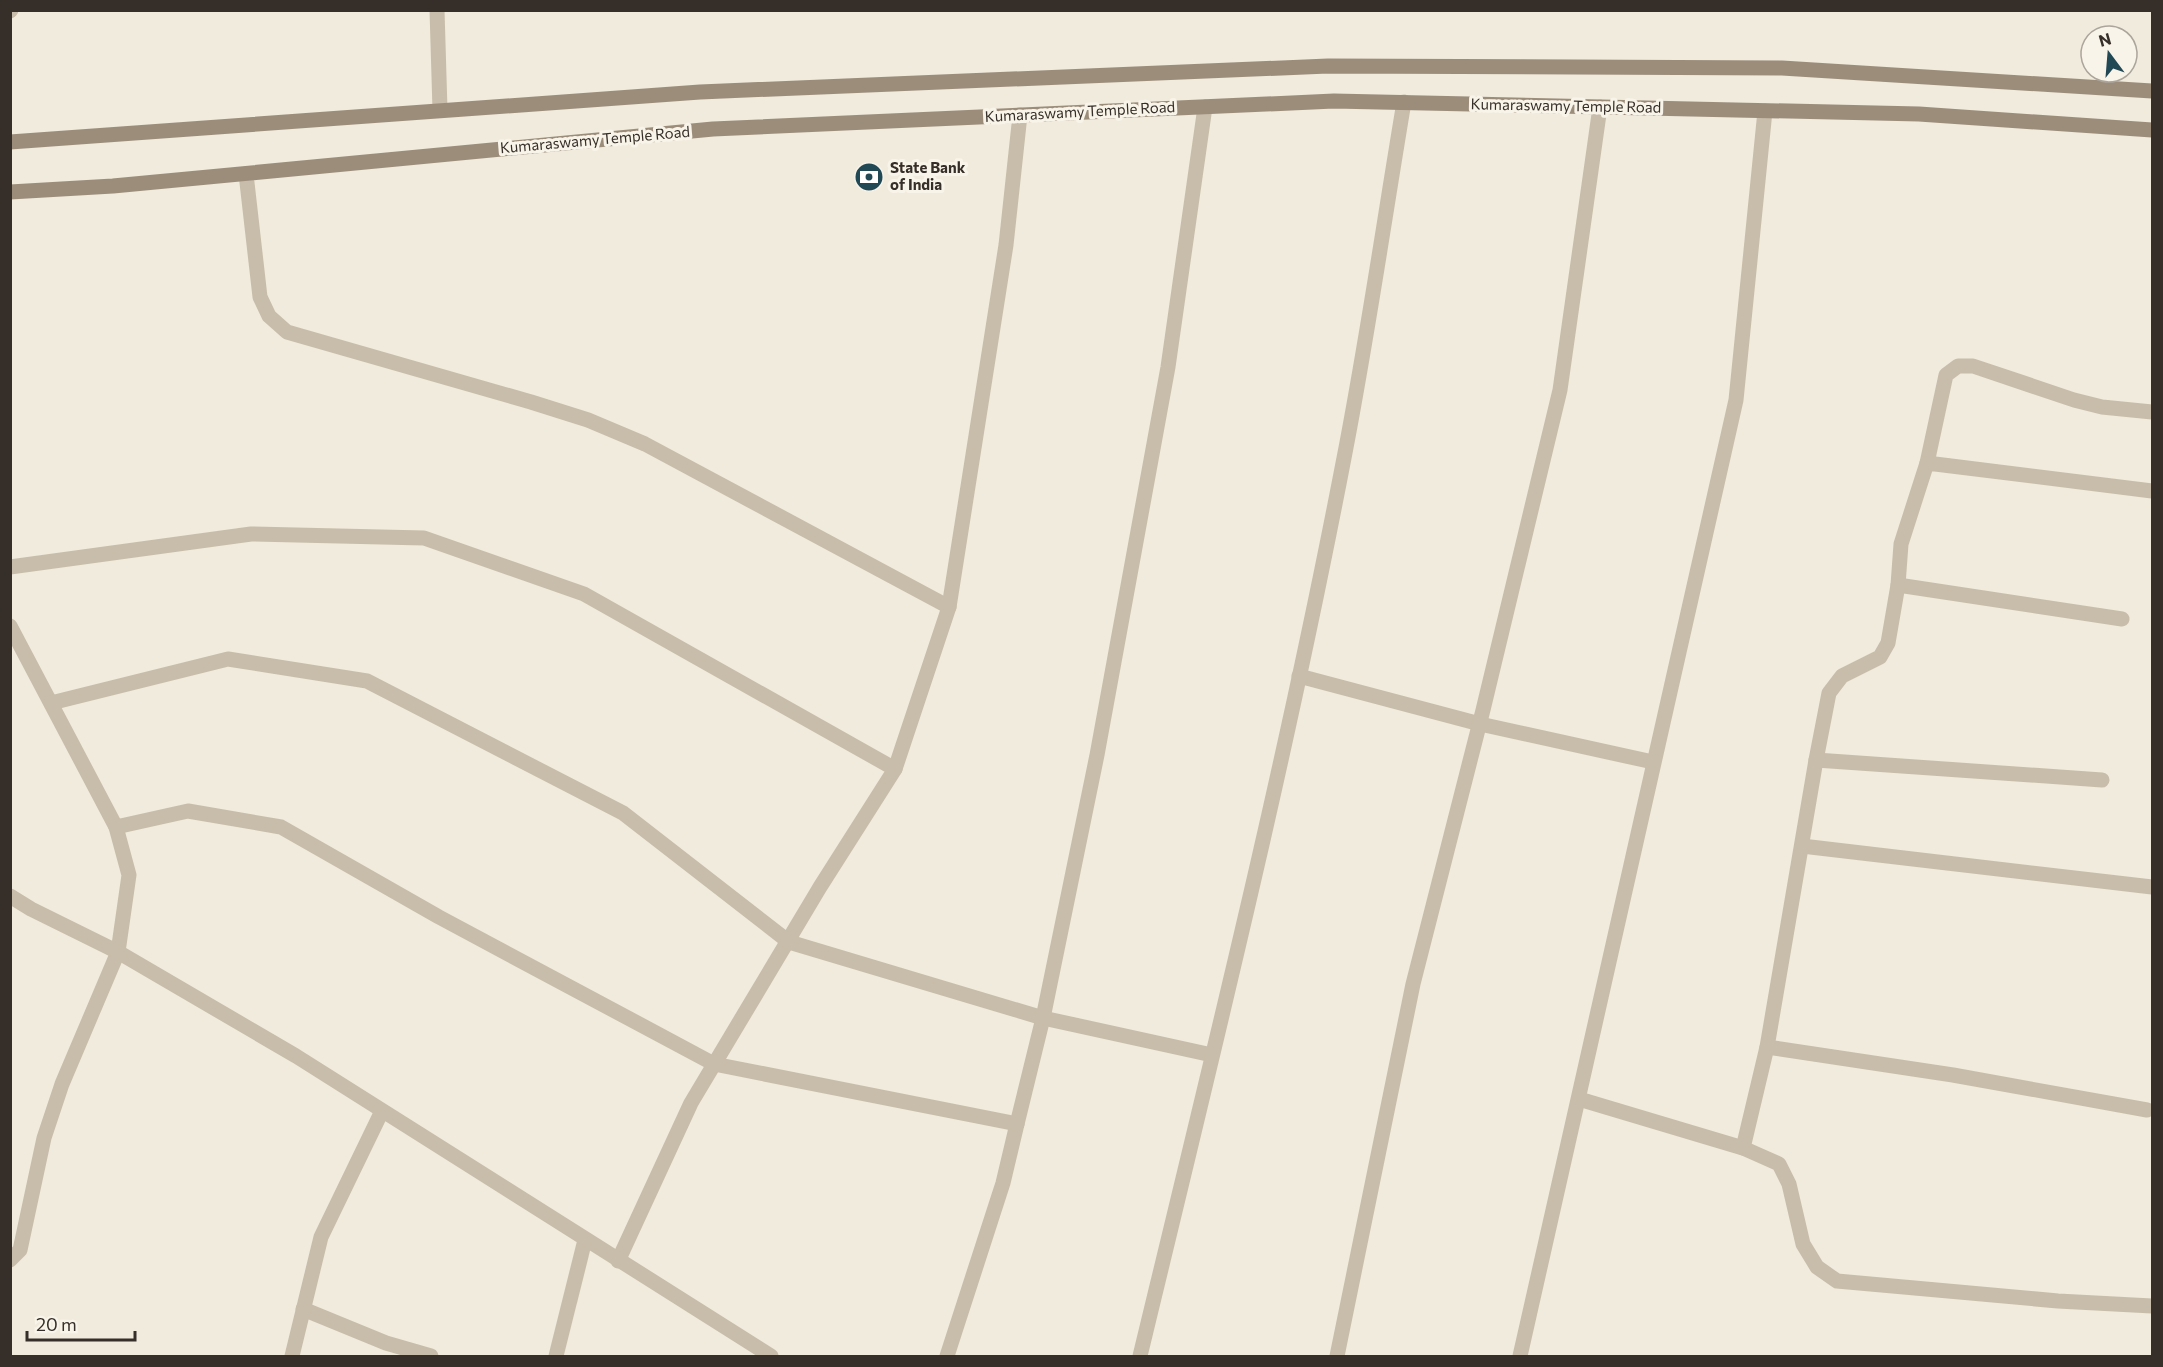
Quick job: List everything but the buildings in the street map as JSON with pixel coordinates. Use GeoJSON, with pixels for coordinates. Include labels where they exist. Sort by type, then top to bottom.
{"type":"FeatureCollection","features":[{"type":"Feature","properties":{"kind":"main road"},"geometry":{"type":"LineString","coordinates":[[10,141],[700,92],[1328,66],[1782,68],[2152,91]]}},
{"type":"Feature","properties":{"kind":"main road","name":"Kumaraswamy Temple Road"},"geometry":{"type":"LineString","coordinates":[[10,192],[113,186],[713,129],[1334,101],[1919,114],[2152,130]]}},
{"type":"Feature","properties":{"kind":"street"},"geometry":{"type":"LineString","coordinates":[[437,10],[440,110]]}},
{"type":"Feature","properties":{"kind":"street"},"geometry":{"type":"LineString","coordinates":[[1140,1356],[1299,676],[1345,457],[1404,102]]}},
{"type":"Feature","properties":{"kind":"street"},"geometry":{"type":"LineString","coordinates":[[947,1356],[1003,1183],[1043,1017],[1097,755],[1166,379],[1205,106]]}},
{"type":"Feature","properties":{"kind":"street"},"geometry":{"type":"LineString","coordinates":[[1337,1356],[1413,984],[1480,724],[1560,390],[1600,107]]}},
{"type":"Feature","properties":{"kind":"street"},"geometry":{"type":"LineString","coordinates":[[1520,1356],[1736,400],[1764,111]]}},
{"type":"Feature","properties":{"kind":"street"},"geometry":{"type":"LineString","coordinates":[[618,1261],[691,1103],[789,942],[820,886],[895,769],[949,607],[1006,245],[1020,115]]}},
{"type":"Feature","properties":{"kind":"street"},"geometry":{"type":"LineString","coordinates":[[246,174],[260,297],[269,316],[287,332],[588,420],[645,444],[949,607]]}},
{"type":"Feature","properties":{"kind":"street"},"geometry":{"type":"LineString","coordinates":[[1743,1148],[1767,1047],[1829,693],[1842,676],[1880,657],[1888,644],[1898,585],[1901,544],[1927,463],[1946,375],[1958,366],[1973,366],[2074,400],[2102,407],[2152,412]]}},
{"type":"Feature","properties":{"kind":"street"},"geometry":{"type":"LineString","coordinates":[[1927,463],[2152,491]]}},
{"type":"Feature","properties":{"kind":"street"},"geometry":{"type":"LineString","coordinates":[[10,567],[250,534],[424,538],[584,594],[895,769]]}},
{"type":"Feature","properties":{"kind":"street"},"geometry":{"type":"LineString","coordinates":[[1898,585],[2122,619]]}},
{"type":"Feature","properties":{"kind":"street"},"geometry":{"type":"LineString","coordinates":[[10,626],[116,827],[129,874],[118,952],[62,1084],[44,1138],[20,1250],[10,1260]]}},
{"type":"Feature","properties":{"kind":"street"},"geometry":{"type":"LineString","coordinates":[[51,703],[228,659],[368,681],[623,813],[789,942],[1043,1017],[1212,1055]]}},
{"type":"Feature","properties":{"kind":"street"},"geometry":{"type":"LineString","coordinates":[[1299,676],[1480,724],[1653,762]]}},
{"type":"Feature","properties":{"kind":"street"},"geometry":{"type":"LineString","coordinates":[[1816,760],[2102,780]]}},
{"type":"Feature","properties":{"kind":"street"},"geometry":{"type":"LineString","coordinates":[[116,827],[188,811],[281,827],[439,917],[714,1064],[1017,1124]]}},
{"type":"Feature","properties":{"kind":"street"},"geometry":{"type":"LineString","coordinates":[[1802,846],[2152,887]]}},
{"type":"Feature","properties":{"kind":"street"},"geometry":{"type":"LineString","coordinates":[[10,896],[31,909],[118,952],[296,1056],[771,1356]]}},
{"type":"Feature","properties":{"kind":"street"},"geometry":{"type":"LineString","coordinates":[[1767,1047],[1965,1077],[2148,1110]]}},
{"type":"Feature","properties":{"kind":"street"},"geometry":{"type":"LineString","coordinates":[[1579,1099],[1743,1148],[1779,1164],[1789,1184],[1803,1244],[1816,1267],[1837,1281],[2058,1301],[2152,1306]]}},
{"type":"Feature","properties":{"kind":"street"},"geometry":{"type":"LineString","coordinates":[[292,1356],[321,1237],[382,1111]]}},
{"type":"Feature","properties":{"kind":"street"},"geometry":{"type":"LineString","coordinates":[[556,1356],[585,1240]]}},
{"type":"Feature","properties":{"kind":"street"},"geometry":{"type":"LineString","coordinates":[[303,1309],[386,1343],[431,1356]]}},
{"type":"Feature","properties":{"kind":"place","name":"State Bank of India"},"geometry":{"type":"Point","coordinates":[869,177]}}]}
